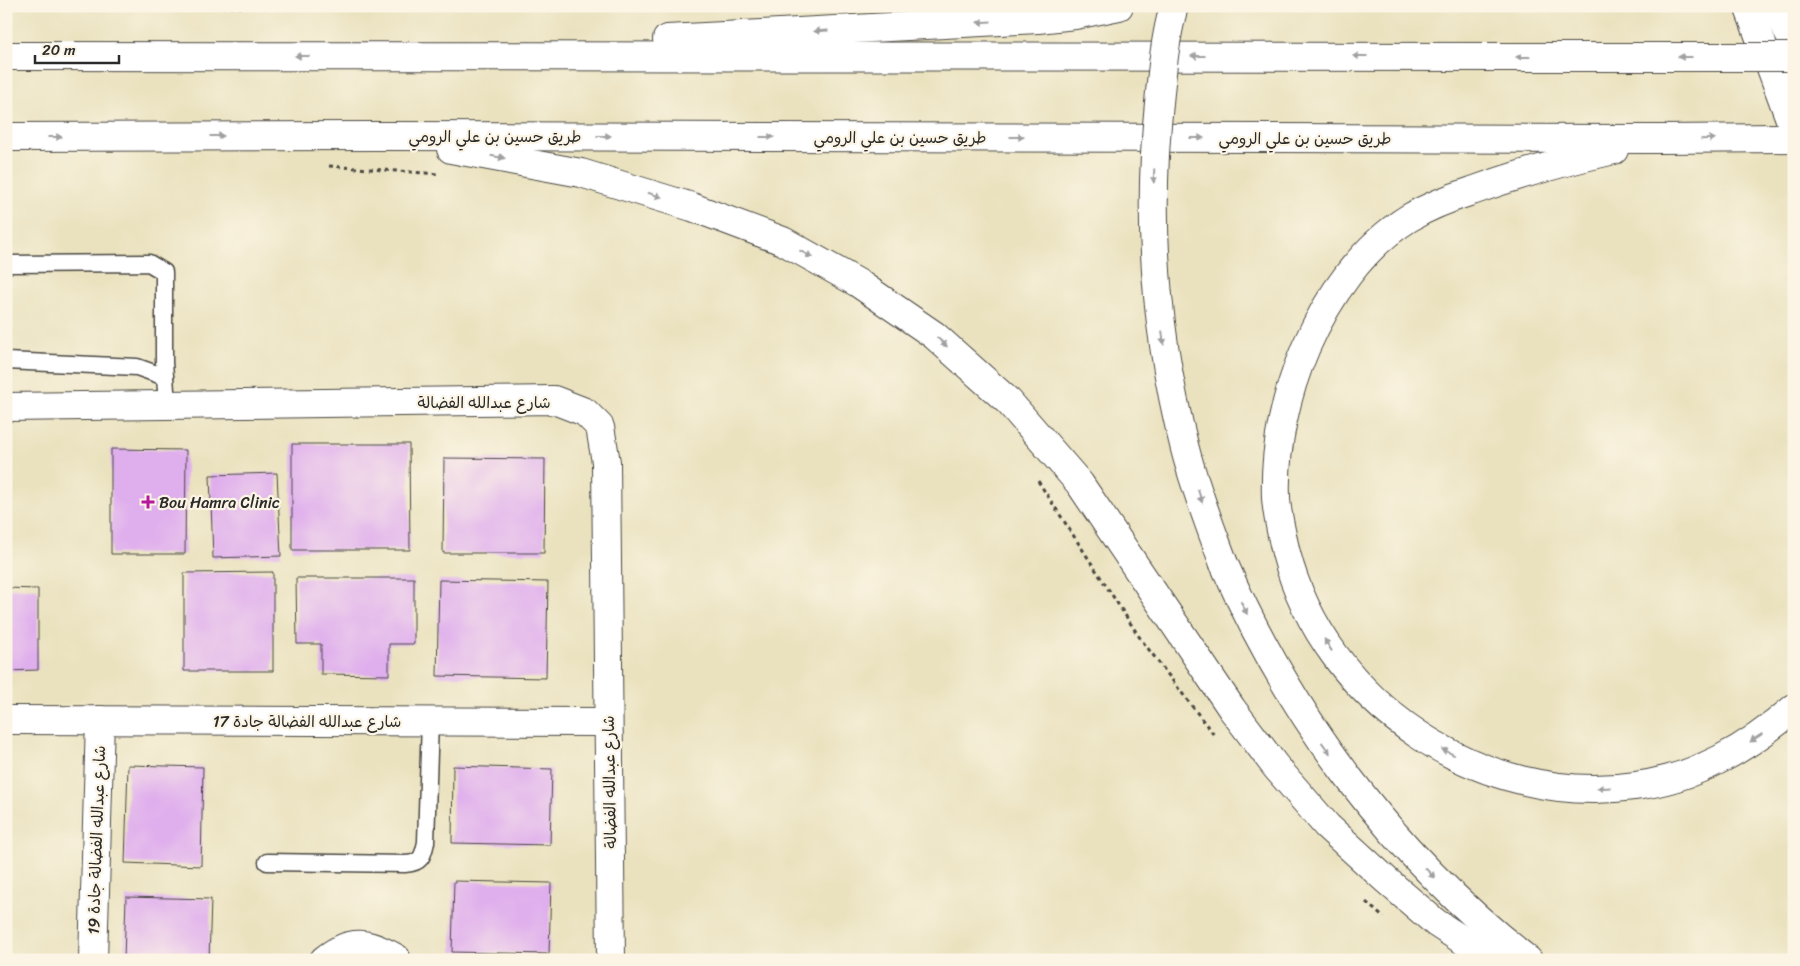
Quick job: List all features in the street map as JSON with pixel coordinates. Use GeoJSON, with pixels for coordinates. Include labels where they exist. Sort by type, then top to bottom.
{"type":"FeatureCollection","features":[{"type":"Feature","properties":{"kind":"main road"},"geometry":{"type":"LineString","coordinates":[[350,56],[1038,19],[1076,15],[1119,6]]}},
{"type":"Feature","properties":{"kind":"main road"},"geometry":{"type":"LineString","coordinates":[[1174,6],[1163,66],[1156,130],[1153,191],[1158,296],[1170,379],[1186,451],[1224,564],[1242,605],[1293,697],[1324,746],[1395,836],[1432,875],[1469,911],[1528,960]]}},
{"type":"Feature","properties":{"kind":"main road"},"geometry":{"type":"LineString","coordinates":[[1748,6],[1794,130]]}},
{"type":"Feature","properties":{"kind":"main road"},"geometry":{"type":"LineString","coordinates":[[1776,6],[1794,44]]}},
{"type":"Feature","properties":{"kind":"main road"},"geometry":{"type":"LineString","coordinates":[[6,56],[1794,57]]}},
{"type":"Feature","properties":{"kind":"main road"},"geometry":{"type":"LineString","coordinates":[[381,136],[582,173],[692,207],[783,242],[858,283],[934,335],[1009,402],[1080,484],[1232,709],[1276,767],[1328,826],[1436,923],[1493,960]]}},
{"type":"Feature","properties":{"kind":"main road","name":"طريق حسين بن علي الرومي"},"geometry":{"type":"LineString","coordinates":[[6,137],[1794,138]]}},
{"type":"Feature","properties":{"kind":"main road"},"geometry":{"type":"LineString","coordinates":[[1659,139],[1563,162],[1511,177],[1437,203],[1382,237],[1362,259],[1329,303],[1300,361],[1288,400],[1280,440],[1276,499],[1281,534],[1301,598],[1335,656],[1356,682],[1408,728],[1442,750],[1482,768],[1520,780],[1562,788],[1596,789],[1644,785],[1669,780],[1703,768],[1737,751],[1768,731],[1794,708]]}},
{"type":"Feature","properties":{"kind":"main road","name":"شارع عبدالله الفضالة"},"geometry":{"type":"LineString","coordinates":[[6,407],[554,400],[585,412],[600,427],[606,462],[611,960]]}},
{"type":"Feature","properties":{"kind":"main road","name":"شارع عبدالله الفضالة جادة 17"},"geometry":{"type":"LineString","coordinates":[[6,720],[608,722]]}},
{"type":"Feature","properties":{"kind":"main road","name":"شارع عبدالله الفضالة جادة 19"},"geometry":{"type":"LineString","coordinates":[[93,960],[100,720]]}},
{"type":"Feature","properties":{"kind":"main road"},"geometry":{"type":"LineString","coordinates":[[324,960],[335,950],[355,944],[376,947],[396,960]]}},
{"type":"Feature","properties":{"kind":"lane"},"geometry":{"type":"LineString","coordinates":[[6,264],[149,263],[164,272],[167,405]]}},
{"type":"Feature","properties":{"kind":"lane"},"geometry":{"type":"LineString","coordinates":[[6,361],[137,367],[165,377]]}},
{"type":"Feature","properties":{"kind":"lane"},"geometry":{"type":"LineString","coordinates":[[266,862],[405,864],[414,863],[421,859],[426,842],[430,721]]}},
{"type":"Feature","properties":{"kind":"path"},"geometry":{"type":"LineString","coordinates":[[150,6],[290,8],[333,6]]}},
{"type":"Feature","properties":{"kind":"path"},"geometry":{"type":"LineString","coordinates":[[394,6],[456,6]]}},
{"type":"Feature","properties":{"kind":"path"},"geometry":{"type":"LineString","coordinates":[[324,166],[441,174]]}},
{"type":"Feature","properties":{"kind":"path"},"geometry":{"type":"LineString","coordinates":[[1034,475],[1140,638],[1217,739]]}},
{"type":"Feature","properties":{"kind":"path"},"geometry":{"type":"LineString","coordinates":[[1361,898],[1374,911],[1390,922]]}},
{"type":"Feature","properties":{"kind":"building"},"geometry":{"type":"Polygon","coordinates":[[[292,444],[409,444],[410,550],[292,550],[292,444]]]}},
{"type":"Feature","properties":{"kind":"building","name":"Bou Hamra Clinic"},"geometry":{"type":"Polygon","coordinates":[[[111,449],[186,450],[185,554],[111,554],[111,449]]]}},
{"type":"Feature","properties":{"kind":"building"},"geometry":{"type":"Polygon","coordinates":[[[444,458],[545,459],[544,553],[443,553],[444,458]]]}},
{"type":"Feature","properties":{"kind":"building"},"geometry":{"type":"Polygon","coordinates":[[[277,473],[281,556],[213,558],[210,475],[277,473]]]}},
{"type":"Feature","properties":{"kind":"building"},"geometry":{"type":"Polygon","coordinates":[[[273,572],[273,671],[184,671],[184,573],[273,572]]]}},
{"type":"Feature","properties":{"kind":"building"},"geometry":{"type":"Polygon","coordinates":[[[296,578],[414,578],[414,644],[389,644],[389,675],[321,674],[321,644],[297,644],[296,578]]]}},
{"type":"Feature","properties":{"kind":"building"},"geometry":{"type":"Polygon","coordinates":[[[439,580],[548,582],[546,678],[437,676],[439,580]]]}},
{"type":"Feature","properties":{"kind":"building"},"geometry":{"type":"Polygon","coordinates":[[[6,588],[38,589],[38,670],[6,671],[6,588]]]}},
{"type":"Feature","properties":{"kind":"building"},"geometry":{"type":"Polygon","coordinates":[[[128,765],[203,767],[201,866],[125,863],[128,765]]]}},
{"type":"Feature","properties":{"kind":"building"},"geometry":{"type":"Polygon","coordinates":[[[453,766],[552,769],[550,845],[452,843],[453,766]]]}},
{"type":"Feature","properties":{"kind":"building"},"geometry":{"type":"Polygon","coordinates":[[[454,881],[551,883],[549,954],[452,952],[454,881]]]}},
{"type":"Feature","properties":{"kind":"building"},"geometry":{"type":"Polygon","coordinates":[[[126,897],[211,899],[209,960],[124,960],[126,897]]]}},
{"type":"Feature","properties":{"kind":"place","name":"Bou Hamra Clinic"},"geometry":{"type":"Point","coordinates":[148,502]}}]}
